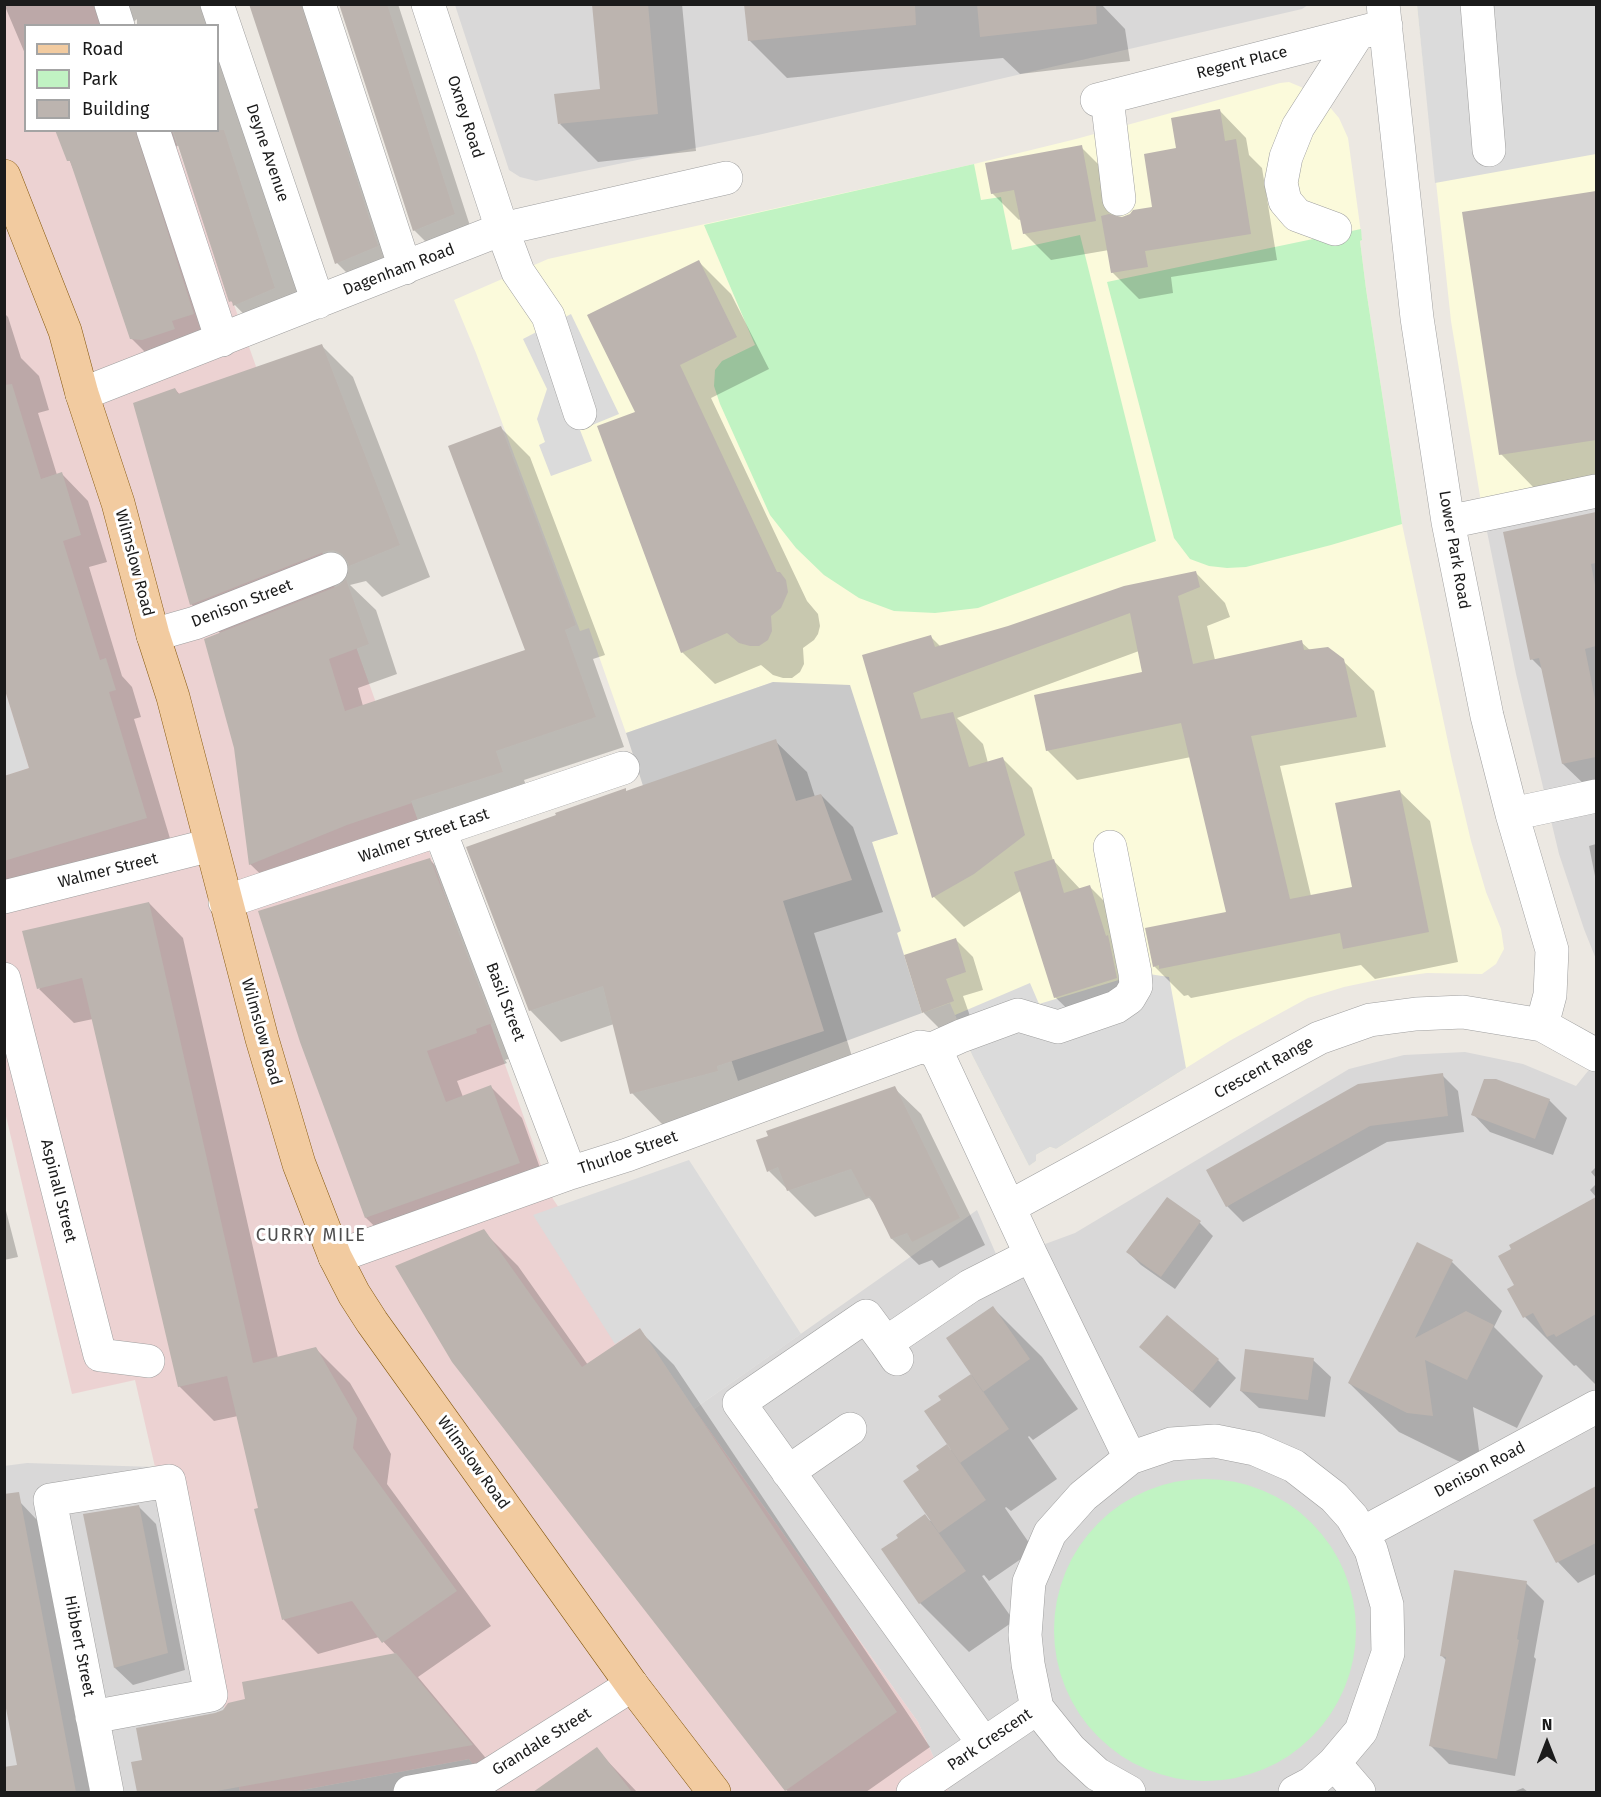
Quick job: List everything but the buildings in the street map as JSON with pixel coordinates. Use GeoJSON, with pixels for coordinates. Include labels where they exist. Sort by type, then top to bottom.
{"type":"FeatureCollection","features":[{"type":"Feature","properties":{"kind":"main road","name":"Wilmslow Road"},"geometry":{"type":"LineString","coordinates":[[4,176],[64,331],[118,503],[153,635],[173,697],[262,1039],[299,1164],[335,1257],[372,1322],[632,1685],[714,1792]]}},
{"type":"Feature","properties":{"kind":"street"},"geometry":{"type":"LineString","coordinates":[[111,4],[117,24]]}},
{"type":"Feature","properties":{"kind":"street","name":"Deyne Avenue"},"geometry":{"type":"LineString","coordinates":[[217,4],[318,302]]}},
{"type":"Feature","properties":{"kind":"street"},"geometry":{"type":"LineString","coordinates":[[319,4],[405,268]]}},
{"type":"Feature","properties":{"kind":"street","name":"Oxney Road"},"geometry":{"type":"LineString","coordinates":[[428,4],[502,229],[518,272],[548,316],[580,413]]}},
{"type":"Feature","properties":{"kind":"street"},"geometry":{"type":"LineString","coordinates":[[1477,4],[1490,150]]}},
{"type":"Feature","properties":{"kind":"street"},"geometry":{"type":"LineString","coordinates":[[1335,229],[1297,215],[1285,201],[1281,183],[1286,157],[1298,127],[1376,21]]}},
{"type":"Feature","properties":{"kind":"street","name":"Regent Place"},"geometry":{"type":"LineString","coordinates":[[1119,199],[1102,99],[1376,21]]}},
{"type":"Feature","properties":{"kind":"street","name":"Lower Park Road"},"geometry":{"type":"LineString","coordinates":[[1376,21],[1448,522],[1486,716],[1552,950],[1550,995],[1542,1025]]}},
{"type":"Feature","properties":{"kind":"street"},"geometry":{"type":"LineString","coordinates":[[154,132],[222,340]]}},
{"type":"Feature","properties":{"kind":"street","name":"Dagenham Road"},"geometry":{"type":"LineString","coordinates":[[82,394],[502,229],[726,178]]}},
{"type":"Feature","properties":{"kind":"street"},"geometry":{"type":"LineString","coordinates":[[1448,522],[1596,491]]}},
{"type":"Feature","properties":{"kind":"street","name":"Denison Street"},"geometry":{"type":"LineString","coordinates":[[153,635],[195,623],[331,569]]}},
{"type":"Feature","properties":{"kind":"street","name":"Walmer Street East"},"geometry":{"type":"LineString","coordinates":[[225,902],[623,768]]}},
{"type":"Feature","properties":{"kind":"street"},"geometry":{"type":"LineString","coordinates":[[1512,814],[1596,796]]}},
{"type":"Feature","properties":{"kind":"street","name":"Basil Street"},"geometry":{"type":"LineString","coordinates":[[440,831],[570,1173]]}},
{"type":"Feature","properties":{"kind":"street","name":"Walmer Street"},"geometry":{"type":"LineString","coordinates":[[4,897],[211,845]]}},
{"type":"Feature","properties":{"kind":"street","name":"Thurloe Street"},"geometry":{"type":"LineString","coordinates":[[335,1257],[1018,1015],[1058,1027],[1116,1007],[1129,998],[1136,986],[1110,847]]}},
{"type":"Feature","properties":{"kind":"street","name":"Aspinall Street"},"geometry":{"type":"LineString","coordinates":[[4,980],[100,1355],[148,1361]]}},
{"type":"Feature","properties":{"kind":"street","name":"Crescent Range"},"geometry":{"type":"LineString","coordinates":[[1009,1207],[1319,1038],[1370,1020],[1416,1014],[1463,1012],[1542,1025]]}},
{"type":"Feature","properties":{"kind":"street"},"geometry":{"type":"LineString","coordinates":[[1542,1025],[1596,1055]]}},
{"type":"Feature","properties":{"kind":"street"},"geometry":{"type":"LineString","coordinates":[[926,1048],[939,1056],[1031,1255],[1130,1458]]}},
{"type":"Feature","properties":{"kind":"street"},"geometry":{"type":"LineString","coordinates":[[984,1744],[739,1403],[866,1316],[892,1351],[970,1286],[1031,1255]]}},
{"type":"Feature","properties":{"kind":"street","name":"Denison Road"},"geometry":{"type":"LineString","coordinates":[[1363,1533],[1596,1407]]}},
{"type":"Feature","properties":{"kind":"street"},"geometry":{"type":"LineString","coordinates":[[788,1472],[850,1429]]}},
{"type":"Feature","properties":{"kind":"street","name":"Park Crescent"},"geometry":{"type":"LineString","coordinates":[[1129,1792],[1097,1774],[1070,1749],[1037,1708],[1025,1635],[1029,1582],[1050,1533],[1083,1496],[1130,1458],[1171,1444],[1215,1441],[1255,1449],[1294,1466],[1334,1497],[1363,1533],[1371,1550],[1387,1605],[1388,1653],[1360,1731],[1334,1763],[1312,1783],[1295,1792]]}},
{"type":"Feature","properties":{"kind":"street","name":"Hibbert Street"},"geometry":{"type":"LineString","coordinates":[[92,1718],[211,1695],[170,1480],[50,1500],[92,1718],[107,1792]]}},
{"type":"Feature","properties":{"kind":"street","name":"Grandale Street"},"geometry":{"type":"LineString","coordinates":[[410,1792],[486,1786],[632,1685]]}},
{"type":"Feature","properties":{"kind":"street","name":"Park Crescent"},"geometry":{"type":"LineString","coordinates":[[914,1792],[1037,1708]]}},
{"type":"Feature","properties":{"kind":"street"},"geometry":{"type":"LineString","coordinates":[[1334,1763],[1359,1792]]}},
{"type":"Feature","properties":{"kind":"shaded area","name":"CURRY MILE"},"geometry":{"type":"Polygon","coordinates":[[[4,5],[127,5],[135,24],[24,24],[24,132],[172,132],[553,1199],[694,1409],[918,1722],[949,1792],[493,1792],[469,1759],[292,1792],[240,1792],[181,1474],[155,1467],[135,1380],[72,1394],[5,1112],[4,5]]]}},
{"type":"Feature","properties":{"kind":"shaded area"},"geometry":{"type":"Polygon","coordinates":[[[455,5],[1308,5],[1302,9],[758,135],[536,181],[520,177],[509,170],[455,5]]]}},
{"type":"Feature","properties":{"kind":"shaded area"},"geometry":{"type":"Polygon","coordinates":[[[1417,5],[1596,5],[1596,478],[1481,502],[1451,321],[1417,5]]]}},
{"type":"Feature","properties":{"kind":"shaded area"},"geometry":{"type":"Polygon","coordinates":[[[1417,5],[1596,5],[1596,154],[1435,183],[1417,5]]]}},
{"type":"Feature","properties":{"kind":"shaded area"},"geometry":{"type":"Polygon","coordinates":[[[1289,82],[1328,105],[1339,118],[1348,138],[1362,240],[1360,241],[1366,289],[1402,524],[1471,841],[1486,892],[1501,929],[1504,949],[1496,964],[1482,974],[1427,973],[1382,979],[1308,998],[1231,1040],[1056,1149],[1050,1147],[1036,1155],[1036,1161],[1029,1166],[972,1055],[950,1003],[922,1013],[897,932],[900,931],[872,842],[898,834],[773,682],[626,733],[589,628],[580,631],[454,300],[548,259],[974,164],[1289,82]]]}},
{"type":"Feature","properties":{"kind":"shaded area"},"geometry":{"type":"Polygon","coordinates":[[[571,314],[619,414],[580,430],[592,461],[551,476],[539,445],[545,442],[537,419],[547,389],[523,339],[571,314]]]}},
{"type":"Feature","properties":{"kind":"shaded area"},"geometry":{"type":"Polygon","coordinates":[[[1596,478],[1596,959],[1559,854],[1516,674],[1481,502],[1596,478]]]}},
{"type":"Feature","properties":{"kind":"shaded area"},"geometry":{"type":"Polygon","coordinates":[[[773,682],[850,685],[898,834],[872,842],[901,931],[897,933],[922,1013],[738,1081],[626,733],[773,682]]]}},
{"type":"Feature","properties":{"kind":"shaded area"},"geometry":{"type":"Polygon","coordinates":[[[4,687],[29,768],[5,776],[4,775],[4,687]]]}},
{"type":"Feature","properties":{"kind":"shaded area"},"geometry":{"type":"Polygon","coordinates":[[[1142,973],[1169,977],[1186,1068],[1056,1149],[1050,1147],[1036,1155],[1036,1161],[1029,1166],[972,1055],[955,1015],[1030,983],[1039,1004],[1142,973]]]}},
{"type":"Feature","properties":{"kind":"shaded area"},"geometry":{"type":"Polygon","coordinates":[[[1465,1052],[1523,1064],[1576,1086],[1596,1061],[1596,1792],[949,1792],[918,1722],[694,1409],[977,1210],[999,1261],[1075,1233],[1349,1069],[1404,1055],[1465,1052]]]}},
{"type":"Feature","properties":{"kind":"shaded area"},"geometry":{"type":"Polygon","coordinates":[[[689,1160],[801,1334],[694,1409],[640,1328],[615,1344],[533,1215],[689,1160]]]}},
{"type":"Feature","properties":{"kind":"shaded area"},"geometry":{"type":"Polygon","coordinates":[[[27,1463],[155,1467],[181,1474],[240,1792],[5,1792],[4,1466],[27,1463]]]}},
{"type":"Feature","properties":{"kind":"shaded area"},"geometry":{"type":"Polygon","coordinates":[[[469,1759],[493,1792],[292,1792],[469,1759]]]}},
{"type":"Feature","properties":{"kind":"green space"},"geometry":{"type":"Polygon","coordinates":[[[974,164],[981,200],[1001,197],[1012,250],[1080,235],[1156,541],[978,608],[935,613],[894,611],[859,598],[824,575],[796,548],[770,515],[714,386],[715,370],[722,361],[755,345],[704,225],[974,164]]]}},
{"type":"Feature","properties":{"kind":"green space"},"geometry":{"type":"Polygon","coordinates":[[[1361,229],[1362,240],[1360,241],[1366,289],[1402,524],[1246,567],[1209,566],[1190,559],[1174,538],[1107,282],[1361,229]]]}},
{"type":"Feature","properties":{"kind":"green space"},"geometry":{"type":"Polygon","coordinates":[[[1205,1479],[1234,1482],[1263,1491],[1289,1505],[1312,1523],[1330,1546],[1344,1572],[1353,1601],[1356,1630],[1353,1659],[1344,1688],[1330,1714],[1312,1737],[1289,1755],[1263,1769],[1234,1778],[1205,1781],[1176,1778],[1147,1769],[1121,1755],[1098,1737],[1080,1714],[1066,1688],[1057,1659],[1054,1630],[1057,1601],[1066,1572],[1080,1546],[1098,1523],[1121,1505],[1147,1491],[1176,1482],[1205,1479]]]}},
{"type":"Feature","properties":{"kind":"district","name":"CURRY MILE"},"geometry":{"type":"Point","coordinates":[311,1236]}}]}
